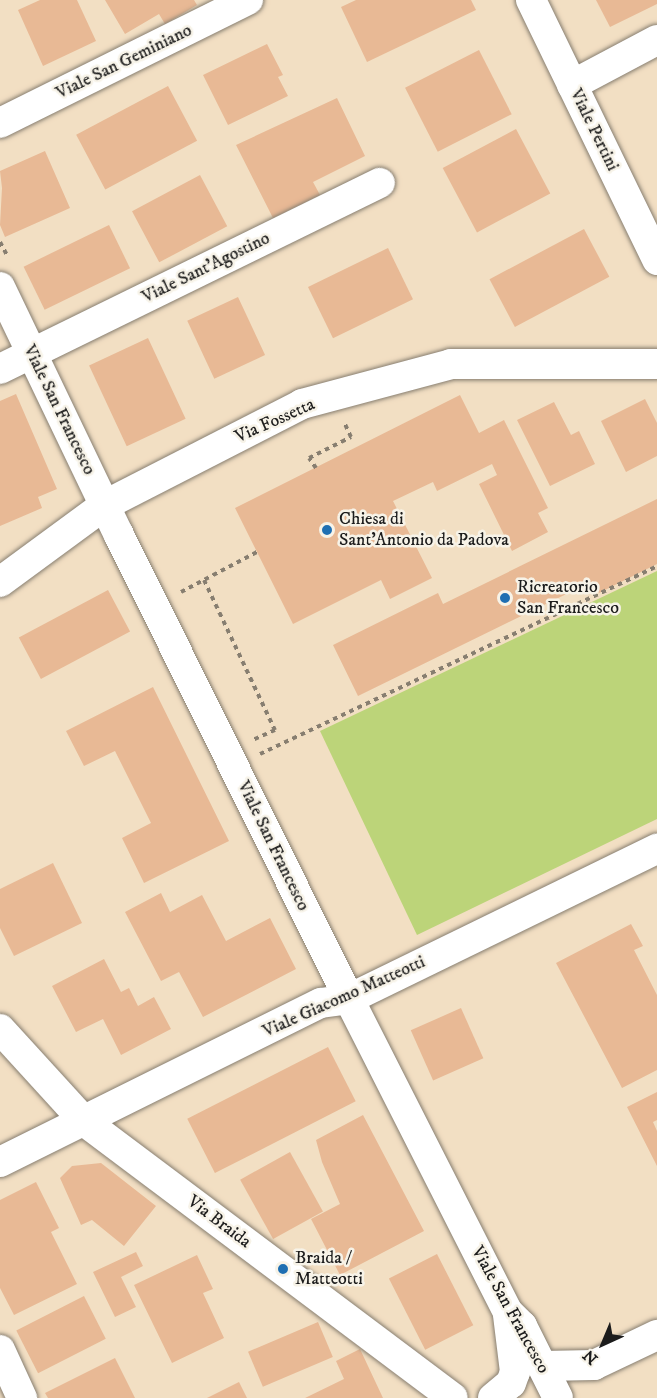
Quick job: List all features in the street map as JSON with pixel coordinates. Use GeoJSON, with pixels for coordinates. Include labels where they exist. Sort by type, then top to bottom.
{"type":"FeatureCollection","features":[{"type":"Feature","properties":{"kind":"street","name":"Viale San Geminiano"},"geometry":{"type":"LineString","coordinates":[[0,123],[248,0]]}},
{"type":"Feature","properties":{"kind":"street","name":"Viale Pertini"},"geometry":{"type":"LineString","coordinates":[[531,0],[657,260]]}},
{"type":"Feature","properties":{"kind":"street"},"geometry":{"type":"LineString","coordinates":[[572,85],[657,40]]}},
{"type":"Feature","properties":{"kind":"street","name":"Viale Sant'Agostino"},"geometry":{"type":"LineString","coordinates":[[0,369],[380,183]]}},
{"type":"Feature","properties":{"kind":"street","name":"Viale San Francesco"},"geometry":{"type":"LineString","coordinates":[[0,287],[154,606],[349,999],[508,1312],[522,1326],[558,1398]]}},
{"type":"Feature","properties":{"kind":"street","name":"Via Fossetta"},"geometry":{"type":"LineString","coordinates":[[0,582],[105,505],[302,404],[452,364],[657,364]]}},
{"type":"Feature","properties":{"kind":"street","name":"Viale Giacomo Matteotti"},"geometry":{"type":"LineString","coordinates":[[0,1162],[321,1003],[349,999],[657,849]]}},
{"type":"Feature","properties":{"kind":"street","name":"Via Braida"},"geometry":{"type":"LineString","coordinates":[[0,1029],[84,1121],[453,1398]]}},
{"type":"Feature","properties":{"kind":"street"},"geometry":{"type":"LineString","coordinates":[[493,1398],[511,1383],[515,1372],[508,1312]]}},
{"type":"Feature","properties":{"kind":"street"},"geometry":{"type":"LineString","coordinates":[[543,1366],[594,1365],[657,1335]]}},
{"type":"Feature","properties":{"kind":"street"},"geometry":{"type":"LineString","coordinates":[[0,1350],[22,1398]]}},
{"type":"Feature","properties":{"kind":"path"},"geometry":{"type":"LineString","coordinates":[[316,468],[309,458],[351,437],[343,419],[358,410],[349,392]]}},
{"type":"Feature","properties":{"kind":"path"},"geometry":{"type":"LineString","coordinates":[[154,606],[257,552]]}},
{"type":"Feature","properties":{"kind":"path"},"geometry":{"type":"LineString","coordinates":[[251,758],[657,566]]}},
{"type":"Feature","properties":{"kind":"path"},"geometry":{"type":"LineString","coordinates":[[204,580],[275,730],[244,744]]}},
{"type":"Feature","properties":{"kind":"green space"},"geometry":{"type":"Polygon","coordinates":[[[657,571],[657,819],[417,935],[320,731],[657,571]]]}},
{"type":"Feature","properties":{"kind":"building"},"geometry":{"type":"Polygon","coordinates":[[[40,0],[77,0],[96,41],[43,66],[18,10],[40,0]]]}},
{"type":"Feature","properties":{"kind":"building"},"geometry":{"type":"Polygon","coordinates":[[[105,0],[194,0],[197,5],[165,24],[159,14],[125,34],[105,0]]]}},
{"type":"Feature","properties":{"kind":"building"},"geometry":{"type":"Polygon","coordinates":[[[356,0],[471,0],[476,10],[367,62],[341,7],[356,0]]]}},
{"type":"Feature","properties":{"kind":"building"},"geometry":{"type":"Polygon","coordinates":[[[596,0],[657,0],[657,4],[610,27],[596,0]]]}},
{"type":"Feature","properties":{"kind":"building"},"geometry":{"type":"Polygon","coordinates":[[[267,44],[283,75],[278,77],[288,96],[228,125],[203,75],[267,44]]]}},
{"type":"Feature","properties":{"kind":"building"},"geometry":{"type":"Polygon","coordinates":[[[479,50],[512,114],[438,152],[405,88],[479,50]]]}},
{"type":"Feature","properties":{"kind":"building"},"geometry":{"type":"Polygon","coordinates":[[[168,86],[197,141],[105,190],[76,135],[168,86]]]}},
{"type":"Feature","properties":{"kind":"building"},"geometry":{"type":"Polygon","coordinates":[[[337,98],[365,156],[313,182],[320,195],[273,218],[236,145],[337,98]]]}},
{"type":"Feature","properties":{"kind":"building"},"geometry":{"type":"Polygon","coordinates":[[[516,129],[550,193],[477,232],[443,168],[516,129]]]}},
{"type":"Feature","properties":{"kind":"building"},"geometry":{"type":"Polygon","coordinates":[[[45,151],[70,208],[5,237],[0,225],[2,188],[0,171],[45,151]]]}},
{"type":"Feature","properties":{"kind":"building"},"geometry":{"type":"Polygon","coordinates":[[[200,175],[227,226],[159,262],[132,211],[200,175]]]}},
{"type":"Feature","properties":{"kind":"building"},"geometry":{"type":"Polygon","coordinates":[[[109,225],[130,268],[45,310],[24,267],[109,225]]]}},
{"type":"Feature","properties":{"kind":"building"},"geometry":{"type":"Polygon","coordinates":[[[584,229],[609,277],[515,327],[490,279],[584,229]]]}},
{"type":"Feature","properties":{"kind":"building"},"geometry":{"type":"Polygon","coordinates":[[[388,248],[413,299],[333,338],[308,287],[388,248]]]}},
{"type":"Feature","properties":{"kind":"building"},"geometry":{"type":"Polygon","coordinates":[[[238,297],[265,355],[214,379],[187,321],[238,297]]]}},
{"type":"Feature","properties":{"kind":"building"},"geometry":{"type":"Polygon","coordinates":[[[148,338],[186,419],[127,446],[89,365],[148,338]]]}},
{"type":"Feature","properties":{"kind":"building"},"geometry":{"type":"Polygon","coordinates":[[[16,394],[57,489],[38,497],[42,508],[0,526],[0,401],[16,394]]]}},
{"type":"Feature","properties":{"kind":"building","name":"Chiesa di Sant'Antonio da Padova"},"geometry":{"type":"Polygon","coordinates":[[[460,395],[479,433],[504,420],[548,508],[538,513],[548,532],[512,551],[479,484],[497,475],[492,464],[437,491],[433,482],[393,501],[432,578],[390,599],[381,580],[293,624],[235,508],[460,395]]]}},
{"type":"Feature","properties":{"kind":"building"},"geometry":{"type":"Polygon","coordinates":[[[645,399],[657,423],[657,456],[626,472],[601,421],[645,399]]]}},
{"type":"Feature","properties":{"kind":"building"},"geometry":{"type":"Polygon","coordinates":[[[554,402],[571,435],[579,431],[595,464],[550,486],[517,420],[554,402]]]}},
{"type":"Feature","properties":{"kind":"building","name":"Ricreatorio San Francesco"},"geometry":{"type":"Polygon","coordinates":[[[657,499],[657,564],[599,593],[593,581],[358,696],[333,645],[438,593],[443,604],[657,499]]]}},
{"type":"Feature","properties":{"kind":"building"},"geometry":{"type":"Polygon","coordinates":[[[108,590],[130,631],[41,679],[19,637],[108,590]]]}},
{"type":"Feature","properties":{"kind":"building"},"geometry":{"type":"Polygon","coordinates":[[[153,687],[229,841],[144,883],[122,838],[151,823],[115,751],[84,766],[66,731],[153,687]]]}},
{"type":"Feature","properties":{"kind":"building"},"geometry":{"type":"Polygon","coordinates":[[[53,863],[82,923],[14,956],[0,928],[0,889],[53,863]]]}},
{"type":"Feature","properties":{"kind":"building"},"geometry":{"type":"Polygon","coordinates":[[[161,893],[170,912],[202,895],[226,941],[270,918],[296,969],[203,1017],[179,972],[161,981],[125,912],[161,893]]]}},
{"type":"Feature","properties":{"kind":"building"},"geometry":{"type":"Polygon","coordinates":[[[631,924],[643,946],[634,950],[657,995],[657,1070],[622,1088],[556,963],[631,924]]]}},
{"type":"Feature","properties":{"kind":"building"},"geometry":{"type":"Polygon","coordinates":[[[104,959],[121,992],[129,988],[138,1006],[154,997],[171,1029],[121,1055],[103,1019],[76,1032],[52,986],[104,959]]]}},
{"type":"Feature","properties":{"kind":"building"},"geometry":{"type":"Polygon","coordinates":[[[461,1008],[483,1058],[433,1081],[411,1030],[461,1008]]]}},
{"type":"Feature","properties":{"kind":"building"},"geometry":{"type":"Polygon","coordinates":[[[328,1047],[356,1101],[215,1173],[187,1119],[328,1047]]]}},
{"type":"Feature","properties":{"kind":"building"},"geometry":{"type":"Polygon","coordinates":[[[657,1092],[657,1120],[653,1122],[657,1131],[657,1166],[627,1107],[657,1092]]]}},
{"type":"Feature","properties":{"kind":"building"},"geometry":{"type":"Polygon","coordinates":[[[363,1115],[424,1231],[340,1275],[311,1219],[340,1204],[322,1162],[316,1140],[363,1115]]]}},
{"type":"Feature","properties":{"kind":"building"},"geometry":{"type":"Polygon","coordinates":[[[290,1152],[323,1211],[273,1239],[240,1180],[290,1152]]]}},
{"type":"Feature","properties":{"kind":"building"},"geometry":{"type":"Polygon","coordinates":[[[101,1163],[156,1206],[124,1246],[92,1220],[81,1225],[60,1178],[72,1166],[101,1163]]]}},
{"type":"Feature","properties":{"kind":"building"},"geometry":{"type":"Polygon","coordinates":[[[36,1182],[59,1228],[51,1232],[77,1284],[14,1315],[0,1288],[0,1200],[36,1182]]]}},
{"type":"Feature","properties":{"kind":"building"},"geometry":{"type":"Polygon","coordinates":[[[136,1252],[143,1266],[121,1277],[136,1307],[115,1317],[93,1272],[136,1252]]]}},
{"type":"Feature","properties":{"kind":"building"},"geometry":{"type":"Polygon","coordinates":[[[437,1254],[473,1325],[425,1350],[389,1279],[437,1254]]]}},
{"type":"Feature","properties":{"kind":"building"},"geometry":{"type":"Polygon","coordinates":[[[197,1255],[213,1289],[203,1293],[224,1338],[172,1363],[134,1285],[197,1255]]]}},
{"type":"Feature","properties":{"kind":"building"},"geometry":{"type":"Polygon","coordinates":[[[84,1296],[106,1339],[38,1373],[16,1331],[84,1296]]]}},
{"type":"Feature","properties":{"kind":"building"},"geometry":{"type":"Polygon","coordinates":[[[318,1322],[333,1357],[263,1387],[248,1352],[318,1322]]]}},
{"type":"Feature","properties":{"kind":"building"},"geometry":{"type":"Polygon","coordinates":[[[360,1349],[383,1398],[305,1398],[344,1379],[336,1361],[360,1349]]]}},
{"type":"Feature","properties":{"kind":"building"},"geometry":{"type":"Polygon","coordinates":[[[115,1358],[135,1398],[48,1398],[45,1393],[115,1358]]]}},
{"type":"Feature","properties":{"kind":"building"},"geometry":{"type":"Polygon","coordinates":[[[239,1382],[247,1398],[207,1398],[239,1382]]]}},
{"type":"Feature","properties":{"kind":"place","name":"Chiesa di Sant'Antonio da Padova"},"geometry":{"type":"Point","coordinates":[327,530]}},
{"type":"Feature","properties":{"kind":"place","name":"Ricreatorio San Francesco"},"geometry":{"type":"Point","coordinates":[505,598]}},
{"type":"Feature","properties":{"kind":"place","name":"Braida / Matteotti"},"geometry":{"type":"Point","coordinates":[283,1269]}}]}
